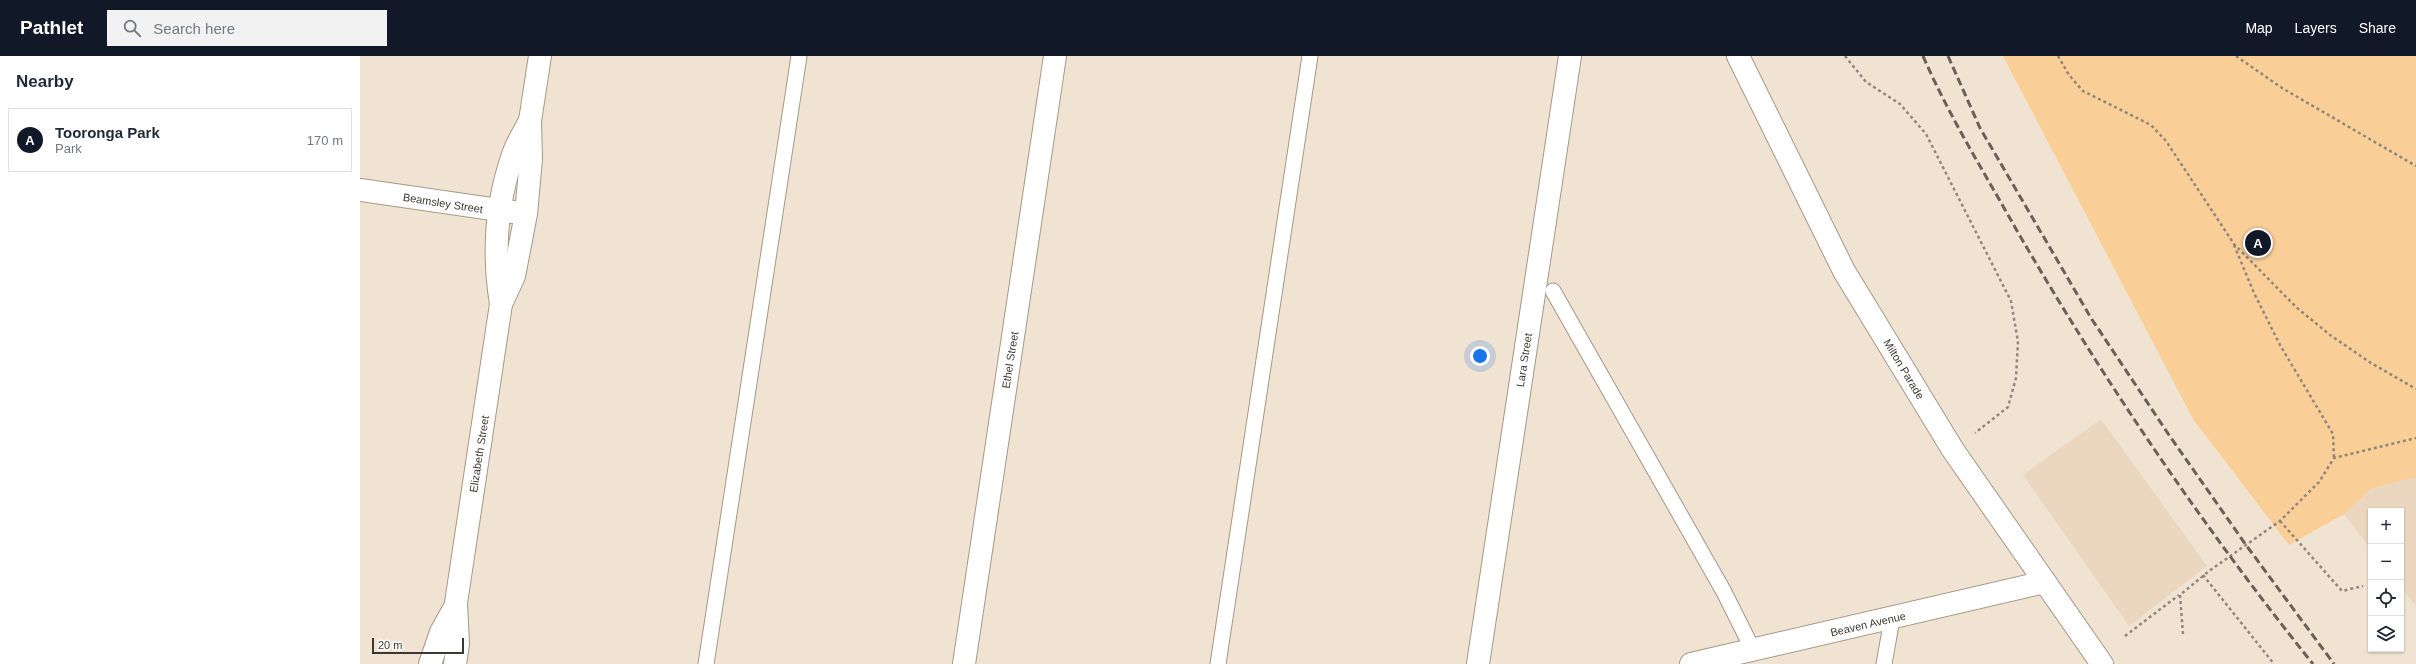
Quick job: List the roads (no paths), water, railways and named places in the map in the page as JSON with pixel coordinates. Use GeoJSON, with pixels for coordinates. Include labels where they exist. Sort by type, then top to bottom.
{"type":"FeatureCollection","features":[{"type":"Feature","properties":{"kind":"street","name":"Elizabeth Street"},"geometry":{"type":"LineString","coordinates":[[455,664],[458,644],[456,603],[501,304],[514,276],[526,214],[531,159],[530,121],[540,56]]}},
{"type":"Feature","properties":{"kind":"street","name":"Ethel Street"},"geometry":{"type":"LineString","coordinates":[[964,664],[1055,56]]}},
{"type":"Feature","properties":{"kind":"street","name":"Lara Street"},"geometry":{"type":"LineString","coordinates":[[1478,664],[1570,56]]}},
{"type":"Feature","properties":{"kind":"street","name":"Milton Parade"},"geometry":{"type":"LineString","coordinates":[[1738,56],[1844,271],[1953,450],[2102,664]]}},
{"type":"Feature","properties":{"kind":"street","name":"Elizabeth Street"},"geometry":{"type":"LineString","coordinates":[[501,304],[496,273],[500,211],[513,154],[530,121]]}},
{"type":"Feature","properties":{"kind":"street","name":"Beamsley Street"},"geometry":{"type":"LineString","coordinates":[[360,190],[526,214]]}},
{"type":"Feature","properties":{"kind":"street","name":"Beaven Avenue"},"geometry":{"type":"LineString","coordinates":[[1691,664],[1892,619],[2045,582]]}},
{"type":"Feature","properties":{"kind":"street","name":"Elizabeth Street"},"geometry":{"type":"LineString","coordinates":[[430,664],[441,632],[456,603]]}},
{"type":"Feature","properties":{"kind":"lane"},"geometry":{"type":"LineString","coordinates":[[706,664],[799,56]]}},
{"type":"Feature","properties":{"kind":"lane"},"geometry":{"type":"LineString","coordinates":[[1218,664],[1310,56]]}},
{"type":"Feature","properties":{"kind":"lane"},"geometry":{"type":"LineString","coordinates":[[1553,290],[1724,592],[1753,650]]}},
{"type":"Feature","properties":{"kind":"lane"},"geometry":{"type":"LineString","coordinates":[[1884,664],[1892,619]]}},
{"type":"Feature","properties":{"kind":"railway"},"geometry":{"type":"LineString","coordinates":[[1923,56],[1955,122],[1979,165],[2084,342],[2156,452],[2194,506],[2272,612],[2313,664]]}},
{"type":"Feature","properties":{"kind":"railway"},"geometry":{"type":"LineString","coordinates":[[1948,56],[1980,128],[2091,318],[2169,435],[2246,545],[2334,664]]}},
{"type":"Feature","properties":{"kind":"place","name":"Tooronga Park"},"geometry":{"type":"Point","coordinates":[2258,243]}}]}
